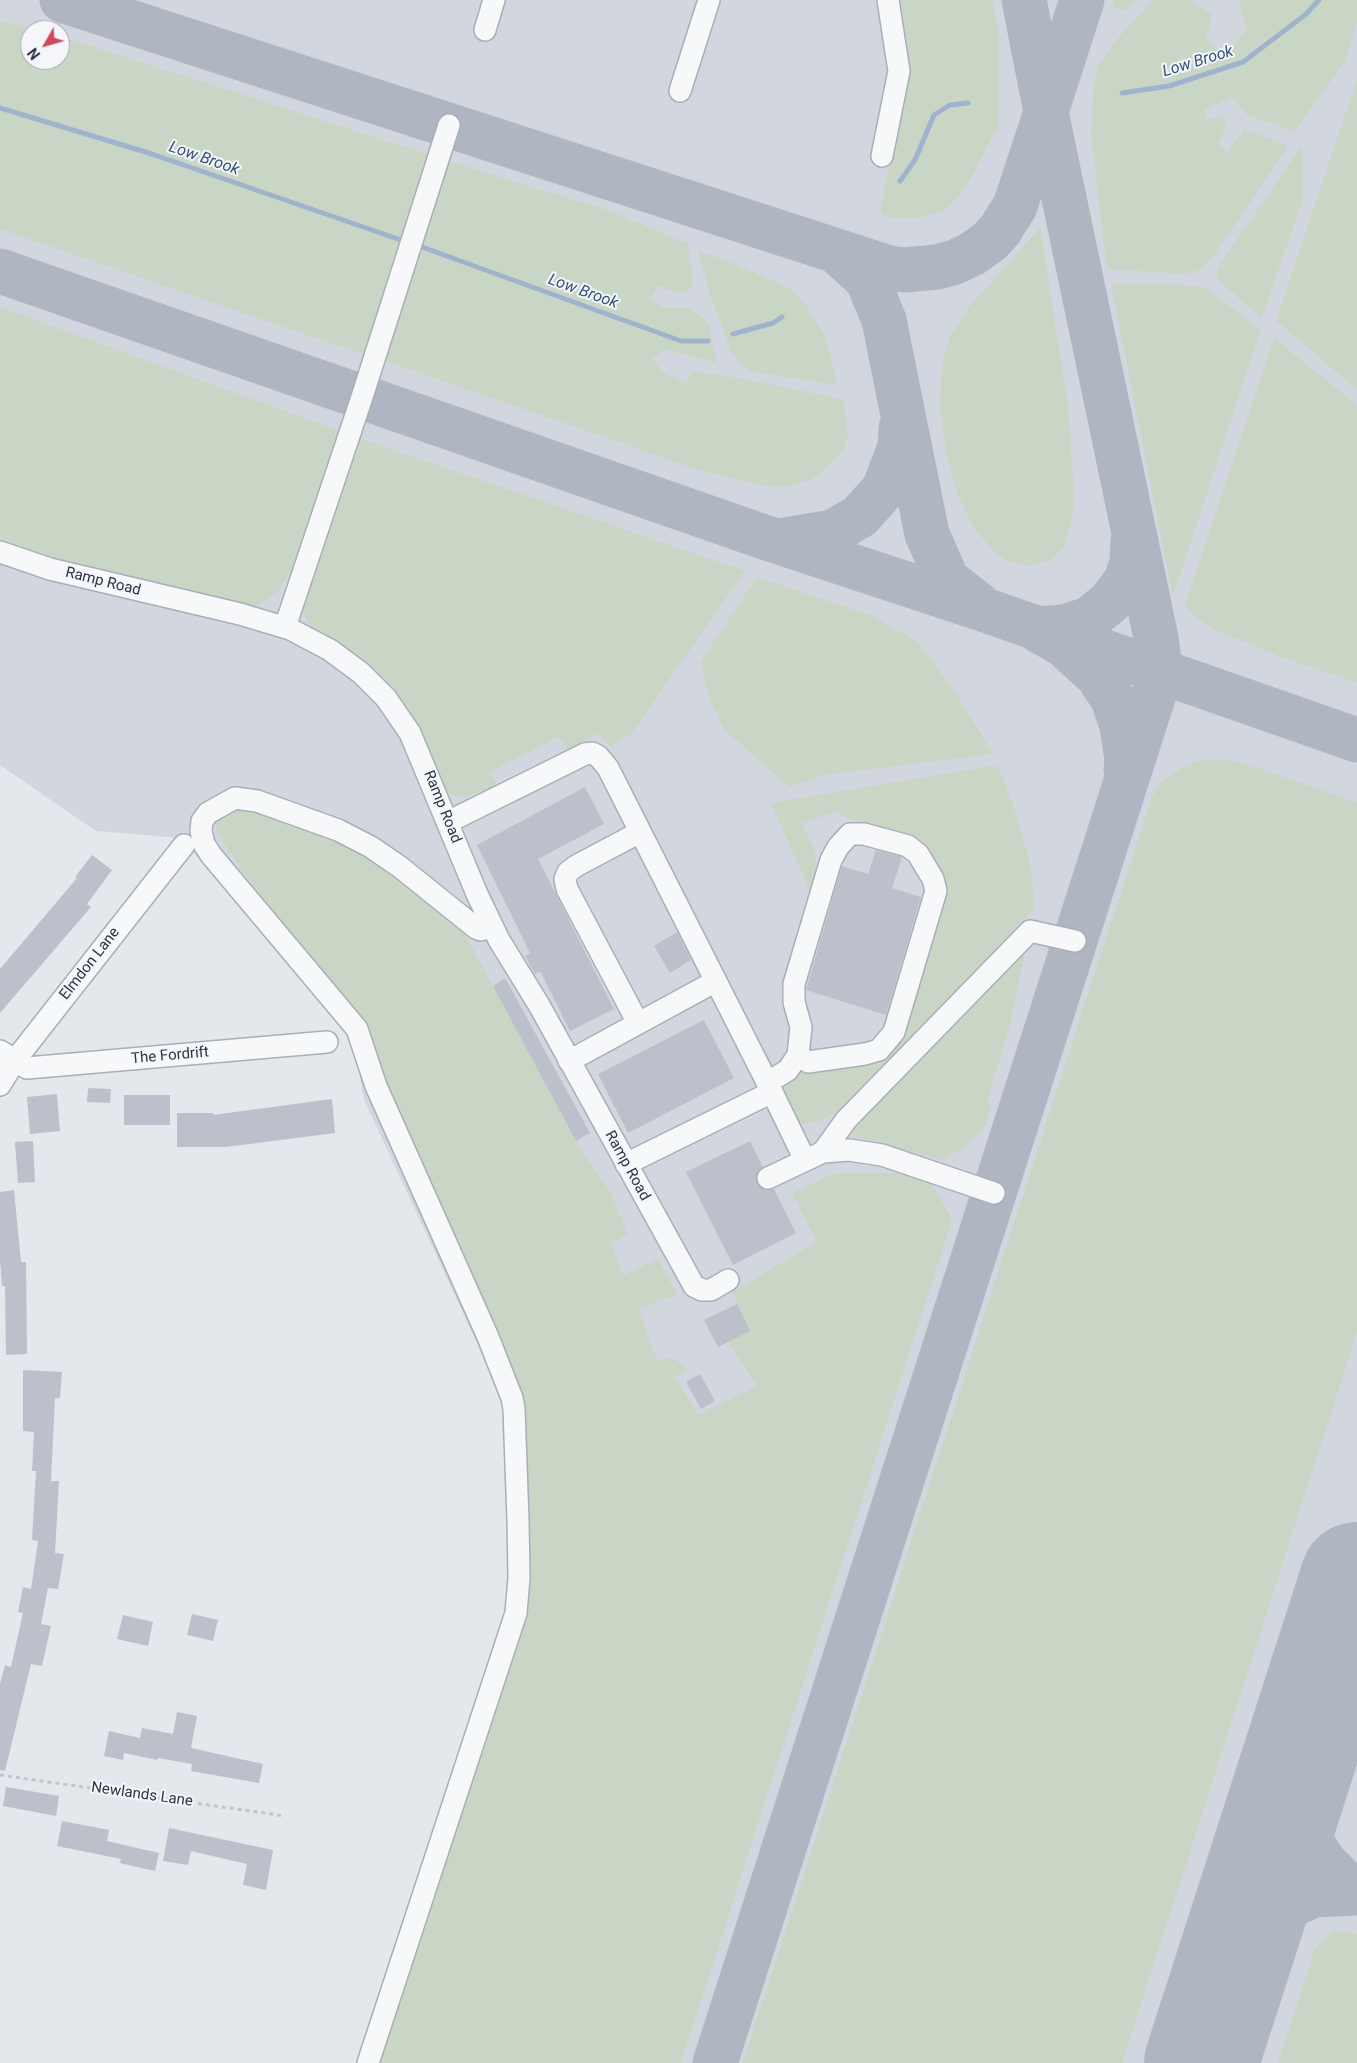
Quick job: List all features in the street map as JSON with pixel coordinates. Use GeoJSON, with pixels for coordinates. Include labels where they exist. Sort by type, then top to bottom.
{"type":"FeatureCollection","features":[{"type":"Feature","properties":{"kind":"street"},"geometry":{"type":"LineString","coordinates":[[485,30],[494,0]]}},
{"type":"Feature","properties":{"kind":"street"},"geometry":{"type":"LineString","coordinates":[[680,91],[709,0]]}},
{"type":"Feature","properties":{"kind":"street"},"geometry":{"type":"LineString","coordinates":[[882,156],[899,71],[888,0]]}},
{"type":"Feature","properties":{"kind":"street"},"geometry":{"type":"LineString","coordinates":[[285,627],[362,397],[449,125]]}},
{"type":"Feature","properties":{"kind":"street","name":"Ramp Road"},"geometry":{"type":"LineString","coordinates":[[0,552],[50,569],[240,614],[285,627],[330,650],[361,673],[386,698],[410,732],[492,926],[694,1286],[702,1290],[711,1290],[728,1280]]}},
{"type":"Feature","properties":{"kind":"street"},"geometry":{"type":"LineString","coordinates":[[448,822],[584,754],[592,753],[604,761],[770,1088],[814,1156]]}},
{"type":"Feature","properties":{"kind":"street"},"geometry":{"type":"LineString","coordinates":[[368,2063],[516,1613],[518,1539],[514,1409],[510,1391],[488,1337],[376,1086],[358,1029],[211,855],[204,844],[201,831],[202,821],[213,809],[234,798],[257,800],[338,830],[371,847],[400,867],[476,928],[481,930],[492,926]]}},
{"type":"Feature","properties":{"kind":"street"},"geometry":{"type":"LineString","coordinates":[[638,1023],[567,889],[565,879],[568,872],[576,866],[640,832]]}},
{"type":"Feature","properties":{"kind":"street"},"geometry":{"type":"LineString","coordinates":[[626,1164],[770,1088],[788,1070],[798,1054],[801,1027],[794,1002],[794,984],[832,860],[838,847],[850,834],[864,834],[908,846],[918,854],[933,879],[936,890],[894,1032],[879,1050],[865,1054],[808,1062],[798,1054]]}},
{"type":"Feature","properties":{"kind":"street","name":"Elmdon Lane"},"geometry":{"type":"LineString","coordinates":[[0,1085],[8,1055],[184,845]]}},
{"type":"Feature","properties":{"kind":"street"},"geometry":{"type":"LineString","coordinates":[[814,1156],[846,1120],[1030,931],[1075,941]]}},
{"type":"Feature","properties":{"kind":"street"},"geometry":{"type":"LineString","coordinates":[[569,1061],[716,981]]}},
{"type":"Feature","properties":{"kind":"street","name":"The Fordrift"},"geometry":{"type":"LineString","coordinates":[[8,1055],[27,1068],[326,1042]]}},
{"type":"Feature","properties":{"kind":"street"},"geometry":{"type":"LineString","coordinates":[[768,1178],[814,1156],[849,1150],[882,1155],[994,1193]]}},
{"type":"Feature","properties":{"kind":"path","name":"Newlands Lane"},"geometry":{"type":"LineString","coordinates":[[0,1775],[285,1816]]}},
{"type":"Feature","properties":{"kind":"shaded area"},"geometry":{"type":"Polygon","coordinates":[[[0,0],[1357,0],[1357,2063],[364,2063],[510,1605],[505,1403],[364,1100],[351,1028],[180,838],[96,831],[0,765],[0,0]]]}},
{"type":"Feature","properties":{"kind":"green space"},"geometry":{"type":"Polygon","coordinates":[[[897,0],[992,0],[999,33],[998,126],[965,189],[945,210],[915,219],[886,218],[881,210],[889,163],[897,0]]]}},
{"type":"Feature","properties":{"kind":"green space"},"geometry":{"type":"Polygon","coordinates":[[[1115,0],[1135,0],[1125,10],[1112,8],[1115,0]]]}},
{"type":"Feature","properties":{"kind":"green space"},"geometry":{"type":"Polygon","coordinates":[[[1153,0],[1191,0],[1212,14],[1206,41],[1224,53],[1247,30],[1239,5],[1243,0],[1357,0],[1357,22],[1345,61],[1294,132],[1246,114],[1232,97],[1203,110],[1207,120],[1221,116],[1227,125],[1217,144],[1227,152],[1244,129],[1288,146],[1210,261],[1199,270],[1184,274],[1107,269],[1091,134],[1094,82],[1100,62],[1124,31],[1153,0]]]}},
{"type":"Feature","properties":{"kind":"green space"},"geometry":{"type":"Polygon","coordinates":[[[0,21],[20,25],[20,70],[70,70],[70,39],[433,156],[368,356],[0,229],[0,21]]]}},
{"type":"Feature","properties":{"kind":"green space"},"geometry":{"type":"Polygon","coordinates":[[[1357,79],[1357,389],[1276,321],[1357,79]]]}},
{"type":"Feature","properties":{"kind":"green space"},"geometry":{"type":"Polygon","coordinates":[[[1300,148],[1303,160],[1303,199],[1262,318],[1220,282],[1216,274],[1221,263],[1300,148]]]}},
{"type":"Feature","properties":{"kind":"green space"},"geometry":{"type":"Polygon","coordinates":[[[445,160],[610,211],[688,244],[693,281],[688,293],[669,290],[658,285],[650,299],[665,308],[690,308],[702,317],[709,325],[717,363],[665,350],[652,358],[662,372],[687,383],[692,371],[733,377],[843,399],[848,437],[843,449],[824,470],[811,479],[786,487],[766,486],[705,472],[380,359],[445,160]]]}},
{"type":"Feature","properties":{"kind":"green space"},"geometry":{"type":"Polygon","coordinates":[[[1040,228],[1068,404],[1074,495],[1072,520],[1064,546],[1049,561],[1029,566],[1003,559],[989,546],[972,525],[957,492],[947,458],[940,408],[942,363],[950,337],[968,308],[1040,228]]]}},
{"type":"Feature","properties":{"kind":"green space"},"geometry":{"type":"Polygon","coordinates":[[[698,251],[727,261],[791,289],[806,305],[826,338],[838,385],[754,372],[740,365],[732,353],[710,295],[698,251]]]}},
{"type":"Feature","properties":{"kind":"green space"},"geometry":{"type":"Polygon","coordinates":[[[1111,283],[1184,285],[1205,288],[1261,330],[1173,596],[1111,283]]]}},
{"type":"Feature","properties":{"kind":"green space"},"geometry":{"type":"Polygon","coordinates":[[[0,307],[345,433],[293,566],[278,591],[256,606],[175,590],[79,566],[0,541],[0,307]]]}},
{"type":"Feature","properties":{"kind":"green space"},"geometry":{"type":"Polygon","coordinates":[[[1274,338],[1357,405],[1357,683],[1284,658],[1213,629],[1197,618],[1185,605],[1274,338]]]}},
{"type":"Feature","properties":{"kind":"green space"},"geometry":{"type":"Polygon","coordinates":[[[356,437],[745,571],[631,734],[610,747],[599,733],[568,749],[558,737],[490,772],[497,786],[465,797],[452,795],[445,790],[434,767],[335,643],[309,624],[303,611],[302,597],[356,437]]]}},
{"type":"Feature","properties":{"kind":"green space"},"geometry":{"type":"Polygon","coordinates":[[[757,577],[870,615],[917,641],[955,692],[993,754],[823,775],[789,787],[724,729],[710,699],[700,662],[757,577]]]}},
{"type":"Feature","properties":{"kind":"green space"},"geometry":{"type":"Polygon","coordinates":[[[1201,760],[1224,760],[1248,764],[1357,803],[1357,1332],[1122,2063],[743,2063],[1151,799],[1160,783],[1180,769],[1201,760]]]}},
{"type":"Feature","properties":{"kind":"green space"},"geometry":{"type":"Polygon","coordinates":[[[997,765],[1012,801],[1031,866],[1034,908],[845,1108],[821,1121],[799,1125],[778,1084],[797,1072],[827,1063],[875,1056],[943,879],[919,838],[844,817],[835,811],[802,824],[814,850],[817,873],[810,891],[771,803],[997,765]]]}},
{"type":"Feature","properties":{"kind":"green space"},"geometry":{"type":"Polygon","coordinates":[[[252,805],[329,835],[393,870],[439,902],[465,934],[576,1141],[610,1191],[628,1235],[610,1243],[624,1275],[658,1259],[677,1295],[638,1309],[657,1360],[674,1358],[688,1371],[675,1376],[698,1415],[757,1386],[728,1341],[750,1331],[732,1292],[817,1242],[792,1193],[835,1173],[908,1173],[924,1178],[935,1189],[952,1220],[681,2063],[378,2063],[436,1896],[472,1782],[520,1602],[517,1394],[361,1025],[275,916],[218,835],[213,812],[252,805]]]}},
{"type":"Feature","properties":{"kind":"green space"},"geometry":{"type":"Polygon","coordinates":[[[1022,952],[1025,952],[1009,1029],[987,1101],[991,1103],[986,1125],[965,1147],[942,1160],[852,1136],[854,1128],[1022,952]]]}},
{"type":"Feature","properties":{"kind":"green space"},"geometry":{"type":"Polygon","coordinates":[[[1342,1931],[1357,1934],[1357,2063],[1278,2063],[1315,1948],[1332,1932],[1342,1931]]]}},
{"type":"Feature","properties":{"kind":"building"},"geometry":{"type":"Polygon","coordinates":[[[585,787],[604,824],[538,859],[614,1009],[570,1031],[540,971],[535,974],[525,956],[530,953],[477,845],[585,787]]]}},
{"type":"Feature","properties":{"kind":"building"},"geometry":{"type":"Polygon","coordinates":[[[876,850],[902,857],[892,888],[921,897],[886,1015],[806,990],[842,866],[868,874],[876,850]]]}},
{"type":"Feature","properties":{"kind":"building"},"geometry":{"type":"Polygon","coordinates":[[[92,855],[112,870],[87,904],[91,907],[0,1013],[0,969],[77,878],[75,877],[92,855]]]}},
{"type":"Feature","properties":{"kind":"building"},"geometry":{"type":"Polygon","coordinates":[[[677,932],[691,960],[670,973],[654,946],[677,932]]]}},
{"type":"Feature","properties":{"kind":"building"},"geometry":{"type":"Polygon","coordinates":[[[505,978],[590,1133],[576,1141],[493,986],[505,978]]]}},
{"type":"Feature","properties":{"kind":"building"},"geometry":{"type":"Polygon","coordinates":[[[704,1020],[734,1078],[628,1133],[598,1074],[704,1020]]]}},
{"type":"Feature","properties":{"kind":"building"},"geometry":{"type":"Polygon","coordinates":[[[88,1088],[111,1089],[110,1103],[87,1102],[88,1088]]]}},
{"type":"Feature","properties":{"kind":"building"},"geometry":{"type":"Polygon","coordinates":[[[57,1094],[60,1131],[30,1134],[27,1097],[57,1094]]]}},
{"type":"Feature","properties":{"kind":"building"},"geometry":{"type":"Polygon","coordinates":[[[124,1095],[170,1095],[170,1125],[124,1125],[124,1095]]]}},
{"type":"Feature","properties":{"kind":"building"},"geometry":{"type":"Polygon","coordinates":[[[332,1099],[335,1133],[226,1147],[177,1147],[177,1113],[213,1113],[213,1115],[332,1099]]]}},
{"type":"Feature","properties":{"kind":"building"},"geometry":{"type":"Polygon","coordinates":[[[33,1141],[35,1182],[18,1183],[15,1142],[33,1141]]]}},
{"type":"Feature","properties":{"kind":"building"},"geometry":{"type":"Polygon","coordinates":[[[750,1141],[763,1167],[756,1176],[757,1184],[766,1190],[774,1189],[796,1233],[733,1265],[686,1172],[750,1141]]]}},
{"type":"Feature","properties":{"kind":"building"},"geometry":{"type":"Polygon","coordinates":[[[14,1190],[21,1262],[26,1262],[27,1354],[6,1355],[5,1286],[2,1286],[0,1260],[0,1192],[14,1190]]]}},
{"type":"Feature","properties":{"kind":"building"},"geometry":{"type":"Polygon","coordinates":[[[737,1304],[750,1331],[718,1347],[704,1320],[737,1304]]]}},
{"type":"Feature","properties":{"kind":"building"},"geometry":{"type":"Polygon","coordinates":[[[23,1370],[62,1372],[60,1398],[55,1398],[51,1481],[59,1481],[55,1553],[64,1554],[58,1589],[48,1588],[41,1624],[51,1626],[42,1666],[31,1664],[5,1771],[0,1770],[0,1684],[5,1665],[11,1667],[23,1613],[18,1612],[23,1587],[31,1589],[38,1541],[32,1540],[36,1471],[32,1471],[34,1432],[23,1431],[23,1370]]]}},
{"type":"Feature","properties":{"kind":"building"},"geometry":{"type":"Polygon","coordinates":[[[700,1374],[715,1401],[701,1409],[686,1382],[700,1374]]]}},
{"type":"Feature","properties":{"kind":"building"},"geometry":{"type":"Polygon","coordinates":[[[192,1614],[218,1620],[213,1641],[187,1635],[192,1614]]]}},
{"type":"Feature","properties":{"kind":"building"},"geometry":{"type":"Polygon","coordinates":[[[123,1615],[153,1622],[148,1646],[117,1639],[123,1615]]]}},
{"type":"Feature","properties":{"kind":"building"},"geometry":{"type":"Polygon","coordinates":[[[177,1712],[197,1716],[191,1748],[263,1764],[259,1783],[191,1771],[192,1764],[158,1758],[157,1760],[124,1753],[123,1760],[104,1756],[109,1731],[140,1738],[142,1728],[173,1734],[177,1712]]]}},
{"type":"Feature","properties":{"kind":"building"},"geometry":{"type":"Polygon","coordinates":[[[6,1787],[59,1796],[56,1816],[3,1806],[6,1787]]]}},
{"type":"Feature","properties":{"kind":"building"},"geometry":{"type":"Polygon","coordinates":[[[62,1821],[109,1830],[107,1841],[159,1853],[155,1871],[120,1863],[121,1859],[57,1846],[62,1821]]]}},
{"type":"Feature","properties":{"kind":"building"},"geometry":{"type":"Polygon","coordinates":[[[169,1828],[273,1850],[266,1890],[243,1885],[247,1864],[191,1851],[188,1865],[163,1861],[169,1828]]]}},
{"type":"Feature","properties":{"kind":"waterway","name":"Low Brook"},"geometry":{"type":"LineString","coordinates":[[1122,93],[1169,86],[1243,62],[1305,15],[1319,0]]}},
{"type":"Feature","properties":{"kind":"waterway","name":"Low Brook"},"geometry":{"type":"LineString","coordinates":[[900,181],[915,160],[934,115],[950,105],[968,103]]}},
{"type":"Feature","properties":{"kind":"waterway","name":"Low Brook"},"geometry":{"type":"LineString","coordinates":[[0,108],[152,154],[398,239]]}},
{"type":"Feature","properties":{"kind":"waterway","name":"Low Brook"},"geometry":{"type":"LineString","coordinates":[[422,247],[681,341],[708,341]]}},
{"type":"Feature","properties":{"kind":"waterway","name":"Low Brook"},"geometry":{"type":"LineString","coordinates":[[733,334],[773,323],[782,317]]}},
{"type":"Feature","properties":{"kind":"taxiway"},"geometry":{"type":"LineString","coordinates":[[62,0],[889,268],[905,270],[937,267],[955,262],[972,254],[990,241],[1000,230],[1015,206],[1046,112],[1024,0]]}},
{"type":"Feature","properties":{"kind":"taxiway"},"geometry":{"type":"LineString","coordinates":[[715,2063],[1157,685],[1159,661],[1156,638],[1046,112],[1082,0]]}},
{"type":"Feature","properties":{"kind":"taxiway"},"geometry":{"type":"LineString","coordinates":[[836,251],[867,279],[884,320],[927,534],[947,580],[979,605]]}},
{"type":"Feature","properties":{"kind":"taxiway"},"geometry":{"type":"LineString","coordinates":[[0,271],[764,537],[985,610],[1357,740]]}},
{"type":"Feature","properties":{"kind":"taxiway"},"geometry":{"type":"LineString","coordinates":[[779,541],[833,532],[860,516],[884,489],[900,447],[901,428]]}},
{"type":"Feature","properties":{"kind":"taxiway"},"geometry":{"type":"LineString","coordinates":[[1126,770],[1127,760],[1122,726],[1113,699],[1097,675],[1063,644],[1036,629],[1064,627],[1089,619],[1110,602],[1126,581],[1132,562],[1133,541]]}},
{"type":"Feature","properties":{"kind":"taxiway"},"geometry":{"type":"LineString","coordinates":[[1294,1774],[1300,1811],[1311,1841],[1325,1863],[1341,1879],[1357,1889]]}},
{"type":"Feature","properties":{"kind":"taxiway"},"geometry":{"type":"LineString","coordinates":[[1236,1954],[1250,1937],[1283,1909],[1314,1895],[1357,1893]]}},
{"type":"Feature","properties":{"kind":"runway"},"geometry":{"type":"LineString","coordinates":[[1201,2063],[1357,1579]]}}]}
